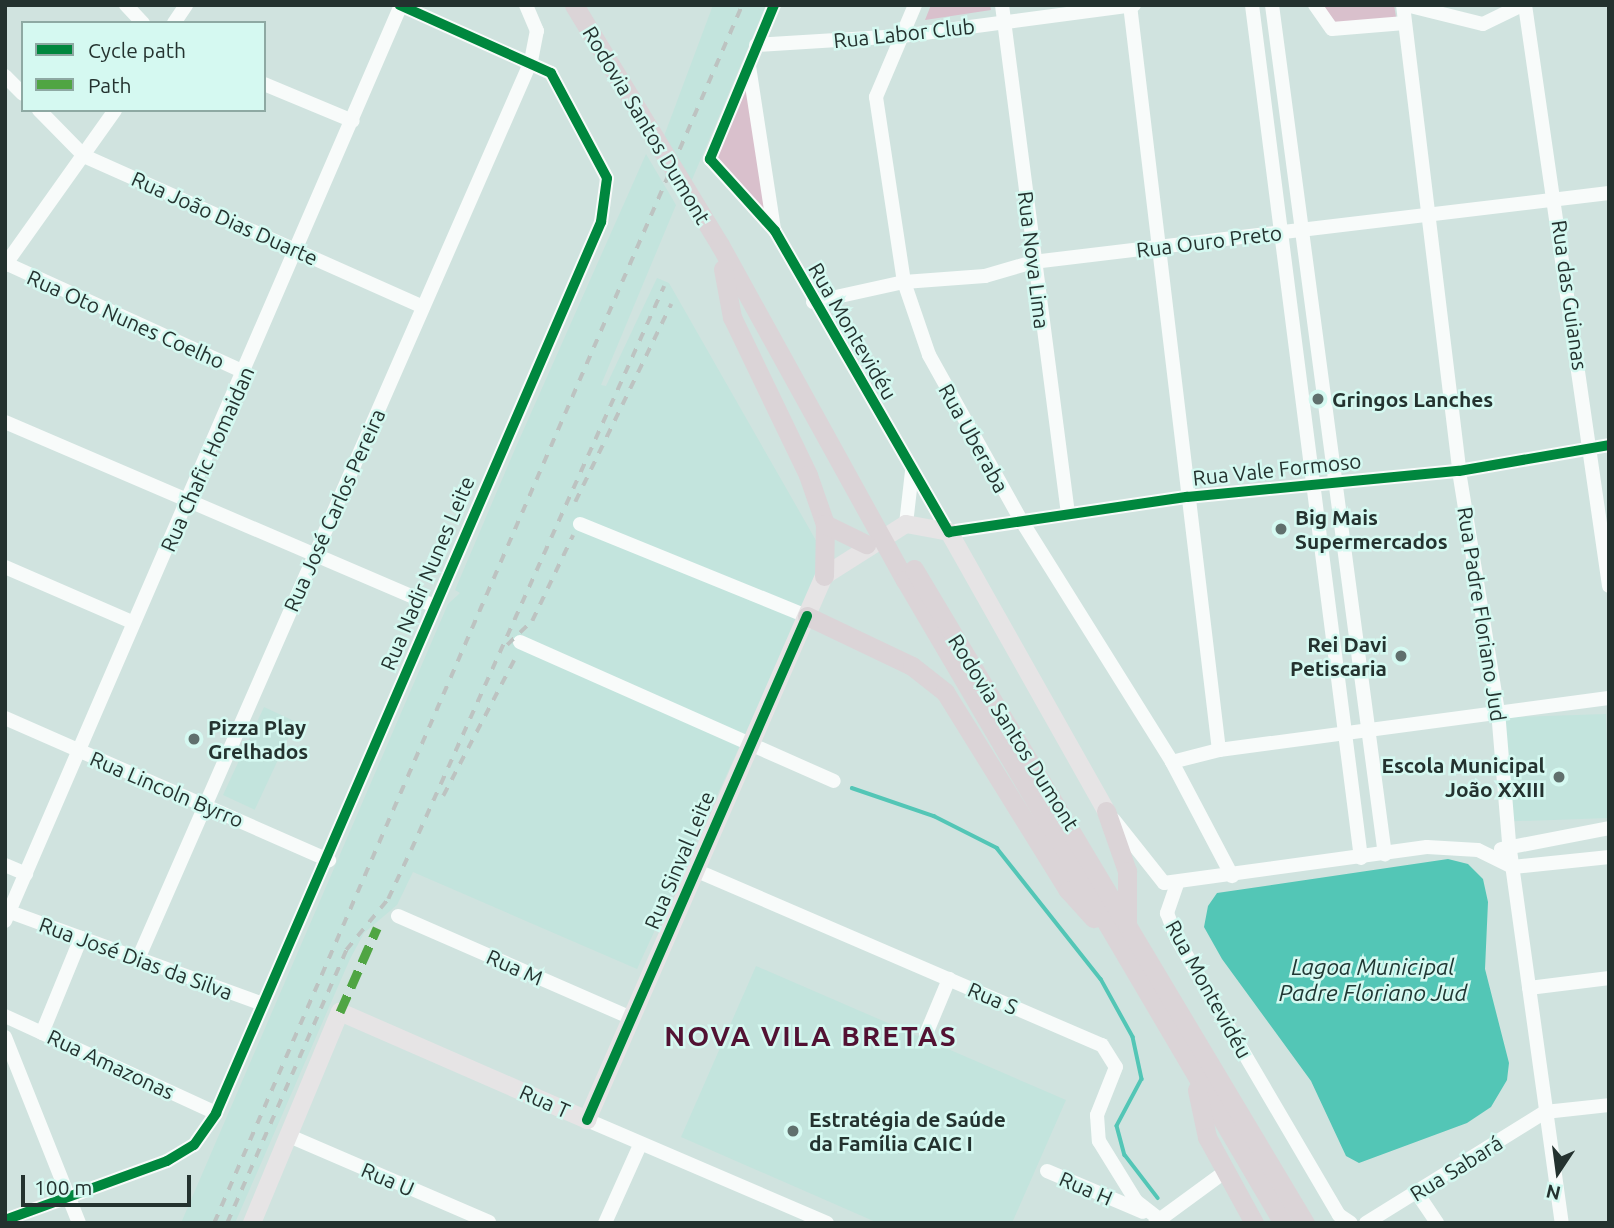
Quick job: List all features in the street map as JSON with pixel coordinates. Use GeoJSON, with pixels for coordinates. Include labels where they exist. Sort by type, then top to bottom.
{"type":"FeatureCollection","features":[{"type":"Feature","properties":{"kind":"highway","name":"Rodovia Santos Dumont"},"geometry":{"type":"LineString","coordinates":[[574,5],[721,251],[730,249],[849,470],[1120,947],[1283,1223]]}},
{"type":"Feature","properties":{"kind":"highway"},"geometry":{"type":"LineString","coordinates":[[721,251],[732,317],[799,453],[825,524],[824,576]]}},
{"type":"Feature","properties":{"kind":"highway"},"geometry":{"type":"LineString","coordinates":[[825,524],[866,544]]}},
{"type":"Feature","properties":{"kind":"highway","name":"Rodovia Santos Dumont"},"geometry":{"type":"LineString","coordinates":[[911,577],[1072,825],[1127,928],[1305,1223]]}},
{"type":"Feature","properties":{"kind":"highway"},"geometry":{"type":"LineString","coordinates":[[807,616],[912,666],[945,692],[1068,890],[1120,947]]}},
{"type":"Feature","properties":{"kind":"highway"},"geometry":{"type":"LineString","coordinates":[[1072,825],[1095,832],[1106,811]]}},
{"type":"Feature","properties":{"kind":"highway"},"geometry":{"type":"LineString","coordinates":[[1106,811],[1127,871],[1127,928]]}},
{"type":"Feature","properties":{"kind":"highway"},"geometry":{"type":"LineString","coordinates":[[1190,1068],[1223,1173],[1254,1223]]}},
{"type":"Feature","properties":{"kind":"main road","name":"Rua Vale Formoso"},"geometry":{"type":"LineString","coordinates":[[906,524],[949,532]]}},
{"type":"Feature","properties":{"kind":"main road","name":"Rua Sinval Leite"},"geometry":{"type":"LineString","coordinates":[[587,1119],[824,576],[866,544],[906,524]]}},
{"type":"Feature","properties":{"kind":"main road","name":"Rua Montevidéu"},"geometry":{"type":"LineString","coordinates":[[949,532],[1106,811]]}},
{"type":"Feature","properties":{"kind":"main road","name":"Rua T"},"geometry":{"type":"LineString","coordinates":[[287,1135],[340,1012],[587,1119]]}},
{"type":"Feature","properties":{"kind":"main road"},"geometry":{"type":"LineString","coordinates":[[252,1223],[287,1135]]}},
{"type":"Feature","properties":{"kind":"street"},"geometry":{"type":"LineString","coordinates":[[126,5],[141,21]]}},
{"type":"Feature","properties":{"kind":"street"},"geometry":{"type":"LineString","coordinates":[[175,21],[186,5]]}},
{"type":"Feature","properties":{"kind":"street","name":"Rua Nadir Nunes Leite"},"geometry":{"type":"LineString","coordinates":[[5,1220],[71,1197],[185,1151],[216,1113],[329,860],[432,605],[601,222],[607,178],[551,73],[531,61],[400,5]]}},
{"type":"Feature","properties":{"kind":"street","name":"Rua Chafic Homaidan"},"geometry":{"type":"LineString","coordinates":[[8,917],[132,622],[300,250],[400,5]]}},
{"type":"Feature","properties":{"kind":"street","name":"Rua José Carlos Pereira"},"geometry":{"type":"LineString","coordinates":[[138,959],[531,61],[537,31],[526,5]]}},
{"type":"Feature","properties":{"kind":"street"},"geometry":{"type":"LineString","coordinates":[[774,5],[749,65],[775,230]]}},
{"type":"Feature","properties":{"kind":"street","name":"Rua Uberaba"},"geometry":{"type":"LineString","coordinates":[[915,5],[876,97],[904,282],[940,378],[1021,520],[1172,762],[1231,876]]}},
{"type":"Feature","properties":{"kind":"street","name":"Rua Nova Lima"},"geometry":{"type":"LineString","coordinates":[[1002,5],[1033,262],[1068,514]]}},
{"type":"Feature","properties":{"kind":"street"},"geometry":{"type":"LineString","coordinates":[[1131,5],[1163,248],[1187,497],[1219,750]]}},
{"type":"Feature","properties":{"kind":"street","name":"Rua Labor Club"},"geometry":{"type":"LineString","coordinates":[[756,45],[902,36],[1131,5]]}},
{"type":"Feature","properties":{"kind":"street"},"geometry":{"type":"LineString","coordinates":[[1252,5],[1282,232],[1310,484],[1361,858]]}},
{"type":"Feature","properties":{"kind":"street"},"geometry":{"type":"LineString","coordinates":[[1272,5],[1303,229],[1331,482],[1364,730],[1385,855]]}},
{"type":"Feature","properties":{"kind":"street"},"geometry":{"type":"LineString","coordinates":[[1315,5],[1332,29],[1405,23]]}},
{"type":"Feature","properties":{"kind":"street"},"geometry":{"type":"LineString","coordinates":[[1405,5],[1483,24],[1524,5]]}},
{"type":"Feature","properties":{"kind":"street","name":"Rua Padre Floriano Jud"},"geometry":{"type":"LineString","coordinates":[[1405,5],[1459,471],[1498,711],[1509,843],[1562,1223]]}},
{"type":"Feature","properties":{"kind":"street","name":"Rua das Guianas"},"geometry":{"type":"LineString","coordinates":[[1524,5],[1556,199],[1609,586]]}},
{"type":"Feature","properties":{"kind":"street","name":"Rua Montevidéu"},"geometry":{"type":"LineString","coordinates":[[749,65],[710,159],[775,230],[813,302],[949,532]]}},
{"type":"Feature","properties":{"kind":"street"},"geometry":{"type":"LineString","coordinates":[[5,76],[21,92]]}},
{"type":"Feature","properties":{"kind":"street"},"geometry":{"type":"LineString","coordinates":[[266,85],[352,121]]}},
{"type":"Feature","properties":{"kind":"street","name":"Rua João Dias Duarte"},"geometry":{"type":"LineString","coordinates":[[41,112],[84,156],[423,307]]}},
{"type":"Feature","properties":{"kind":"street"},"geometry":{"type":"LineString","coordinates":[[5,264],[114,112]]}},
{"type":"Feature","properties":{"kind":"street","name":"Rua Ouro Preto"},"geometry":{"type":"LineString","coordinates":[[813,302],[904,282],[985,276],[1033,262],[1609,193]]}},
{"type":"Feature","properties":{"kind":"street","name":"Rua Oto Nunes Coelho"},"geometry":{"type":"LineString","coordinates":[[5,264],[246,373]]}},
{"type":"Feature","properties":{"kind":"street"},"geometry":{"type":"LineString","coordinates":[[5,422],[187,504],[432,605]]}},
{"type":"Feature","properties":{"kind":"street","name":"Rua Vale Formoso"},"geometry":{"type":"LineString","coordinates":[[949,532],[1187,497],[1459,471],[1609,445]]}},
{"type":"Feature","properties":{"kind":"street"},"geometry":{"type":"LineString","coordinates":[[906,524],[912,470]]}},
{"type":"Feature","properties":{"kind":"street"},"geometry":{"type":"LineString","coordinates":[[580,524],[807,616]]}},
{"type":"Feature","properties":{"kind":"street"},"geometry":{"type":"LineString","coordinates":[[5,567],[132,622]]}},
{"type":"Feature","properties":{"kind":"street"},"geometry":{"type":"LineString","coordinates":[[520,642],[751,741],[834,781]]}},
{"type":"Feature","properties":{"kind":"street"},"geometry":{"type":"LineString","coordinates":[[1172,762],[1219,750],[1609,698]]}},
{"type":"Feature","properties":{"kind":"street","name":"Rua Lincoln Byrro"},"geometry":{"type":"LineString","coordinates":[[5,718],[329,860]]}},
{"type":"Feature","properties":{"kind":"street","name":"Rua Montevidéu"},"geometry":{"type":"LineString","coordinates":[[1106,811],[1153,874],[1177,884],[1167,913],[1177,939],[1339,1215],[1351,1223]]}},
{"type":"Feature","properties":{"kind":"street"},"geometry":{"type":"LineString","coordinates":[[1493,856],[1509,843],[1609,828]]}},
{"type":"Feature","properties":{"kind":"street"},"geometry":{"type":"LineString","coordinates":[[1177,884],[1453,846],[1493,856],[1513,867],[1609,857]]}},
{"type":"Feature","properties":{"kind":"street"},"geometry":{"type":"LineString","coordinates":[[5,865],[26,874]]}},
{"type":"Feature","properties":{"kind":"street","name":"Rua S"},"geometry":{"type":"LineString","coordinates":[[695,870],[949,979],[1112,1054],[1116,1067],[1097,1115],[1099,1142],[1136,1201],[1159,1222]]}},
{"type":"Feature","properties":{"kind":"street","name":"Rua M"},"geometry":{"type":"LineString","coordinates":[[398,916],[632,1018]]}},
{"type":"Feature","properties":{"kind":"street","name":"Rua José Dias da Silva"},"geometry":{"type":"LineString","coordinates":[[8,917],[81,938],[263,1004]]}},
{"type":"Feature","properties":{"kind":"street"},"geometry":{"type":"LineString","coordinates":[[42,1033],[81,938]]}},
{"type":"Feature","properties":{"kind":"street"},"geometry":{"type":"LineString","coordinates":[[1529,988],[1609,978]]}},
{"type":"Feature","properties":{"kind":"street"},"geometry":{"type":"LineString","coordinates":[[926,1034],[949,979]]}},
{"type":"Feature","properties":{"kind":"street","name":"Rua Amazonas"},"geometry":{"type":"LineString","coordinates":[[5,1016],[216,1113]]}},
{"type":"Feature","properties":{"kind":"street"},"geometry":{"type":"LineString","coordinates":[[5,1037],[71,1197],[79,1223]]}},
{"type":"Feature","properties":{"kind":"street"},"geometry":{"type":"LineString","coordinates":[[1545,1112],[1609,1105]]}},
{"type":"Feature","properties":{"kind":"street","name":"Rua Sabará"},"geometry":{"type":"LineString","coordinates":[[1366,1223],[1545,1112]]}},
{"type":"Feature","properties":{"kind":"street","name":"Rua T"},"geometry":{"type":"LineString","coordinates":[[587,1119],[640,1145],[827,1223]]}},
{"type":"Feature","properties":{"kind":"street","name":"Rua U"},"geometry":{"type":"LineString","coordinates":[[287,1135],[489,1223]]}},
{"type":"Feature","properties":{"kind":"street"},"geometry":{"type":"LineString","coordinates":[[605,1223],[640,1145]]}},
{"type":"Feature","properties":{"kind":"street","name":"Rua H"},"geometry":{"type":"LineString","coordinates":[[1047,1171],[1159,1222]]}},
{"type":"Feature","properties":{"kind":"street"},"geometry":{"type":"LineString","coordinates":[[1159,1222],[1223,1173]]}},
{"type":"Feature","properties":{"kind":"street"},"geometry":{"type":"LineString","coordinates":[[1417,1193],[1437,1223]]}},
{"type":"Feature","properties":{"kind":"shaded area"},"geometry":{"type":"Polygon","coordinates":[[[713,5],[766,5],[691,182],[664,136],[713,5]]]}},
{"type":"Feature","properties":{"kind":"shaded area"},"geometry":{"type":"Polygon","coordinates":[[[931,5],[990,5],[991,10],[925,20],[931,5]]]}},
{"type":"Feature","properties":{"kind":"shaded area"},"geometry":{"type":"Polygon","coordinates":[[[1322,5],[1394,5],[1396,17],[1338,26],[1322,5]]]}},
{"type":"Feature","properties":{"kind":"shaded area"},"geometry":{"type":"Polygon","coordinates":[[[747,81],[769,218],[715,160],[747,81]]]}},
{"type":"Feature","properties":{"kind":"shaded area"},"geometry":{"type":"Polygon","coordinates":[[[646,154],[676,205],[601,385],[606,386],[657,278],[669,283],[818,544],[819,574],[637,969],[413,872],[397,905],[364,933],[350,959],[235,1223],[181,1223],[448,604],[460,593],[455,590],[646,154]]]}},
{"type":"Feature","properties":{"kind":"shaded area"},"geometry":{"type":"Polygon","coordinates":[[[264,707],[296,722],[255,810],[223,795],[264,707]]]}},
{"type":"Feature","properties":{"kind":"shaded area","name":"Escola Municipal João XXIII"},"geometry":{"type":"Polygon","coordinates":[[[1606,714],[1609,818],[1506,822],[1502,718],[1606,714]]]}},
{"type":"Feature","properties":{"kind":"shaded area"},"geometry":{"type":"Polygon","coordinates":[[[756,966],[1066,1100],[1012,1223],[878,1223],[681,1137],[756,966]]]}},
{"type":"Feature","properties":{"kind":"water","name":"Lagoa Municipal Padre Floriano Jud"},"geometry":{"type":"Polygon","coordinates":[[[1448,859],[1468,864],[1483,879],[1488,902],[1485,969],[1509,1063],[1507,1080],[1491,1107],[1467,1123],[1359,1163],[1346,1156],[1311,1081],[1222,959],[1204,927],[1208,906],[1217,893],[1448,859]]]}},
{"type":"Feature","properties":{"kind":"waterway"},"geometry":{"type":"LineString","coordinates":[[852,788],[934,816],[997,848],[1101,979],[1133,1037],[1142,1079],[1117,1126],[1125,1155],[1158,1198]]}},
{"type":"Feature","properties":{"kind":"railway"},"geometry":{"type":"LineString","coordinates":[[214,1223],[742,5]]}},
{"type":"Feature","properties":{"kind":"railway"},"geometry":{"type":"LineString","coordinates":[[227,1223],[346,950],[388,899],[411,850],[664,286]]}},
{"type":"Feature","properties":{"kind":"railway"},"geometry":{"type":"LineString","coordinates":[[575,502],[671,304]]}},
{"type":"Feature","properties":{"kind":"railway"},"geometry":{"type":"LineString","coordinates":[[507,645],[532,621],[573,535]]}},
{"type":"Feature","properties":{"kind":"railway"},"geometry":{"type":"LineString","coordinates":[[443,796],[514,660]]}},
{"type":"Feature","properties":{"kind":"marked path"},"geometry":{"type":"LineString","coordinates":[[340,1012],[377,928]]}},
{"type":"Feature","properties":{"kind":"cycle path"},"geometry":{"type":"LineString","coordinates":[[5,1220],[167,1161],[194,1145],[216,1113],[601,222],[607,178],[551,73],[400,5]]}},
{"type":"Feature","properties":{"kind":"cycle path"},"geometry":{"type":"LineString","coordinates":[[774,5],[710,159],[775,231],[949,532],[1187,497],[1459,471],[1609,445]]}},
{"type":"Feature","properties":{"kind":"cycle path"},"geometry":{"type":"LineString","coordinates":[[587,1120],[807,616]]}},
{"type":"Feature","properties":{"kind":"place","name":"Gringos Lanches"},"geometry":{"type":"Point","coordinates":[1318,399]}},
{"type":"Feature","properties":{"kind":"place","name":"Big Mais Supermercados"},"geometry":{"type":"Point","coordinates":[1281,529]}},
{"type":"Feature","properties":{"kind":"place","name":"Rei Davi Petiscaria"},"geometry":{"type":"Point","coordinates":[1401,656]}},
{"type":"Feature","properties":{"kind":"place","name":"Pizza Play Grelhados"},"geometry":{"type":"Point","coordinates":[194,739]}},
{"type":"Feature","properties":{"kind":"place","name":"Escola Municipal João XXIII"},"geometry":{"type":"Point","coordinates":[1559,777]}},
{"type":"Feature","properties":{"kind":"place","name":"Estratégia de Saúde da Família CAIC I"},"geometry":{"type":"Point","coordinates":[793,1131]}},
{"type":"Feature","properties":{"kind":"district","name":"NOVA VILA BRETAS"},"geometry":{"type":"Point","coordinates":[811,1036]}}]}
